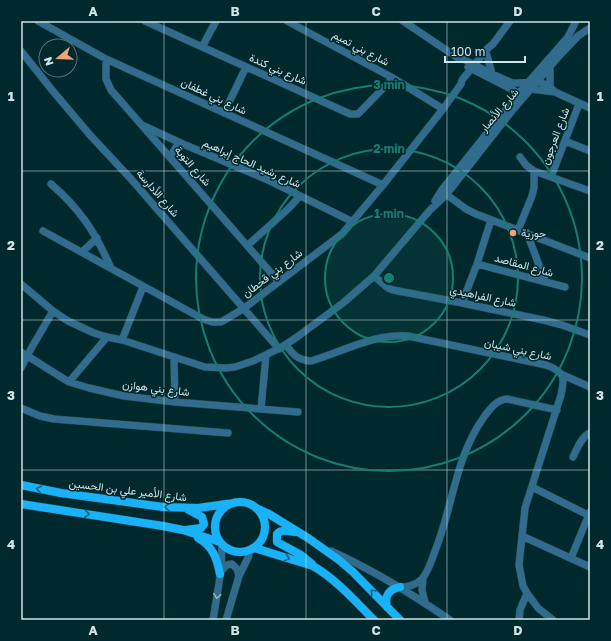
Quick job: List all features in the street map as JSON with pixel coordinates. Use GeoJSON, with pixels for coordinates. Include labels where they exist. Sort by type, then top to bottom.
{"type":"FeatureCollection","features":[{"type":"Feature","properties":{"kind":"main road","name":"شارع الأمير علي بن الحسين"},"geometry":{"type":"LineString","coordinates":[[21,485],[61,493],[163,507],[208,508],[234,503]]}},
{"type":"Feature","properties":{"kind":"main road"},"geometry":{"type":"LineString","coordinates":[[221,543],[216,530],[217,519],[224,509],[234,503],[245,503],[269,514],[323,548],[354,572],[400,620]]}},
{"type":"Feature","properties":{"kind":"main road"},"geometry":{"type":"LineString","coordinates":[[21,504],[116,518],[183,530],[221,543],[228,549],[235,552],[242,552],[252,549],[262,540],[265,529],[263,517],[256,508]]}},
{"type":"Feature","properties":{"kind":"main road"},"geometry":{"type":"LineString","coordinates":[[183,530],[199,529],[203,527],[204,524],[202,517],[186,508]]}},
{"type":"Feature","properties":{"kind":"main road"},"geometry":{"type":"LineString","coordinates":[[183,530],[209,546],[217,560],[221,573]]}},
{"type":"Feature","properties":{"kind":"main road"},"geometry":{"type":"LineString","coordinates":[[298,533],[285,531],[280,532],[277,534],[277,542],[301,555],[313,566],[341,586],[374,620]]}},
{"type":"Feature","properties":{"kind":"main road"},"geometry":{"type":"LineString","coordinates":[[252,549],[313,566]]}},
{"type":"Feature","properties":{"kind":"main road"},"geometry":{"type":"LineString","coordinates":[[388,607],[386,602],[387,596],[394,588],[400,587]]}},
{"type":"Feature","properties":{"kind":"street","name":"شارع بني غطفان"},"geometry":{"type":"LineString","coordinates":[[38,21],[106,59],[384,185]]}},
{"type":"Feature","properties":{"kind":"street","name":"شارع بني كندة"},"geometry":{"type":"LineString","coordinates":[[144,21],[350,114],[358,114],[393,78]]}},
{"type":"Feature","properties":{"kind":"street"},"geometry":{"type":"LineString","coordinates":[[202,47],[215,21]]}},
{"type":"Feature","properties":{"kind":"street","name":"شارع بني تميم"},"geometry":{"type":"LineString","coordinates":[[287,21],[393,78],[443,109]]}},
{"type":"Feature","properties":{"kind":"street"},"geometry":{"type":"LineString","coordinates":[[403,21],[474,68],[519,93],[531,89],[552,89]]}},
{"type":"Feature","properties":{"kind":"street"},"geometry":{"type":"LineString","coordinates":[[474,68],[487,55],[510,21]]}},
{"type":"Feature","properties":{"kind":"street","name":"شارع الأنصار"},"geometry":{"type":"LineString","coordinates":[[279,349],[343,303],[374,276],[444,193],[494,129],[519,93],[568,37],[576,21]]}},
{"type":"Feature","properties":{"kind":"street","name":"شارع الأنصار"},"geometry":{"type":"LineString","coordinates":[[494,129],[578,36],[590,28]]}},
{"type":"Feature","properties":{"kind":"street"},"geometry":{"type":"LineString","coordinates":[[474,68],[488,48],[493,44]]}},
{"type":"Feature","properties":{"kind":"street","name":"شارع الأدارسة"},"geometry":{"type":"LineString","coordinates":[[21,51],[85,130],[131,179],[279,349]]}},
{"type":"Feature","properties":{"kind":"street"},"geometry":{"type":"LineString","coordinates":[[487,55],[492,74]]}},
{"type":"Feature","properties":{"kind":"street","name":"شارع التوبة"},"geometry":{"type":"LineString","coordinates":[[106,59],[105,74],[107,84],[141,125],[279,282]]}},
{"type":"Feature","properties":{"kind":"street"},"geometry":{"type":"LineString","coordinates":[[224,113],[246,66]]}},
{"type":"Feature","properties":{"kind":"street"},"geometry":{"type":"LineString","coordinates":[[550,67],[552,89]]}},
{"type":"Feature","properties":{"kind":"street"},"geometry":{"type":"LineString","coordinates":[[474,68],[512,83],[538,81],[579,104],[590,108]]}},
{"type":"Feature","properties":{"kind":"street","name":"شارع بني قحطان"},"geometry":{"type":"LineString","coordinates":[[43,231],[203,319],[212,322],[221,322],[243,309],[342,234],[384,185],[443,109],[461,84],[462,80],[474,68]]}},
{"type":"Feature","properties":{"kind":"street"},"geometry":{"type":"LineString","coordinates":[[506,87],[510,94],[512,103]]}},
{"type":"Feature","properties":{"kind":"street","name":"شارع العرجون"},"geometry":{"type":"LineString","coordinates":[[550,176],[579,104]]}},
{"type":"Feature","properties":{"kind":"street","name":"شارع رشيد الحاج إبراهيم"},"geometry":{"type":"LineString","coordinates":[[141,125],[268,180],[353,222]]}},
{"type":"Feature","properties":{"kind":"street"},"geometry":{"type":"LineString","coordinates":[[565,141],[590,151]]}},
{"type":"Feature","properties":{"kind":"street"},"geometry":{"type":"LineString","coordinates":[[170,157],[176,147],[183,144]]}},
{"type":"Feature","properties":{"kind":"street"},"geometry":{"type":"LineString","coordinates":[[520,158],[526,166],[534,171],[590,191]]}},
{"type":"Feature","properties":{"kind":"street"},"geometry":{"type":"LineString","coordinates":[[518,230],[532,196],[534,188],[534,171]]}},
{"type":"Feature","properties":{"kind":"street"},"geometry":{"type":"LineString","coordinates":[[51,184],[77,210],[97,238],[111,268]]}},
{"type":"Feature","properties":{"kind":"street"},"geometry":{"type":"LineString","coordinates":[[444,193],[466,210],[590,258]]}},
{"type":"Feature","properties":{"kind":"street"},"geometry":{"type":"LineString","coordinates":[[248,245],[288,209],[300,196]]}},
{"type":"Feature","properties":{"kind":"street"},"geometry":{"type":"LineString","coordinates":[[462,302],[477,264],[491,220]]}},
{"type":"Feature","properties":{"kind":"street"},"geometry":{"type":"LineString","coordinates":[[527,233],[545,281]]}},
{"type":"Feature","properties":{"kind":"street"},"geometry":{"type":"LineString","coordinates":[[82,252],[97,238]]}},
{"type":"Feature","properties":{"kind":"street","name":"شارع المقاصد"},"geometry":{"type":"LineString","coordinates":[[477,264],[545,281],[565,288]]}},
{"type":"Feature","properties":{"kind":"street","name":"شارع الفراهيدي"},"geometry":{"type":"LineString","coordinates":[[374,276],[388,288],[393,290],[462,302],[562,325],[590,335]]}},
{"type":"Feature","properties":{"kind":"street"},"geometry":{"type":"LineString","coordinates":[[21,284],[53,311],[68,321],[94,333],[122,340],[205,367],[235,367],[253,361],[279,349]]}},
{"type":"Feature","properties":{"kind":"street"},"geometry":{"type":"LineString","coordinates":[[122,340],[143,287]]}},
{"type":"Feature","properties":{"kind":"street"},"geometry":{"type":"LineString","coordinates":[[21,368],[24,354],[32,347],[53,311]]}},
{"type":"Feature","properties":{"kind":"street","name":"شارع بني شيبان"},"geometry":{"type":"LineString","coordinates":[[286,345],[294,356],[305,361],[311,361],[378,338],[394,335],[408,336],[546,365],[556,368],[563,375],[590,387]]}},
{"type":"Feature","properties":{"kind":"street"},"geometry":{"type":"LineString","coordinates":[[69,382],[107,337]]}},
{"type":"Feature","properties":{"kind":"street","name":"شارع بني هوازن"},"geometry":{"type":"LineString","coordinates":[[24,354],[69,382],[124,396],[175,402],[298,412]]}},
{"type":"Feature","properties":{"kind":"street"},"geometry":{"type":"LineString","coordinates":[[261,409],[266,355]]}},
{"type":"Feature","properties":{"kind":"street"},"geometry":{"type":"LineString","coordinates":[[174,357],[175,402]]}},
{"type":"Feature","properties":{"kind":"street"},"geometry":{"type":"LineString","coordinates":[[553,620],[538,608],[527,593],[522,581],[519,566],[525,508],[556,410],[563,385],[563,375]]}},
{"type":"Feature","properties":{"kind":"street"},"geometry":{"type":"LineString","coordinates":[[425,603],[422,590],[423,578],[442,534],[454,484],[463,457],[474,433],[487,414],[498,402],[507,399],[556,410]]}},
{"type":"Feature","properties":{"kind":"street"},"geometry":{"type":"LineString","coordinates":[[21,408],[40,416],[54,419],[228,433]]}},
{"type":"Feature","properties":{"kind":"street"},"geometry":{"type":"LineString","coordinates":[[573,457],[582,440],[590,433]]}},
{"type":"Feature","properties":{"kind":"street"},"geometry":{"type":"LineString","coordinates":[[532,487],[590,514],[571,558]]}},
{"type":"Feature","properties":{"kind":"street"},"geometry":{"type":"LineString","coordinates":[[522,536],[590,567]]}},
{"type":"Feature","properties":{"kind":"street"},"geometry":{"type":"LineString","coordinates":[[213,620],[221,573],[221,543]]}},
{"type":"Feature","properties":{"kind":"street"},"geometry":{"type":"LineString","coordinates":[[323,548],[358,564],[400,587],[450,620]]}},
{"type":"Feature","properties":{"kind":"street"},"geometry":{"type":"LineString","coordinates":[[226,620],[239,576],[252,549]]}},
{"type":"Feature","properties":{"kind":"street"},"geometry":{"type":"LineString","coordinates":[[221,573],[225,566],[232,564],[237,569],[239,576]]}},
{"type":"Feature","properties":{"kind":"street"},"geometry":{"type":"LineString","coordinates":[[400,587],[413,585],[423,578]]}},
{"type":"Feature","properties":{"kind":"street"},"geometry":{"type":"LineString","coordinates":[[519,620],[520,610],[527,593]]}},
{"type":"Feature","properties":{"kind":"place","name":"حورية"},"geometry":{"type":"Point","coordinates":[513,233]}}]}
